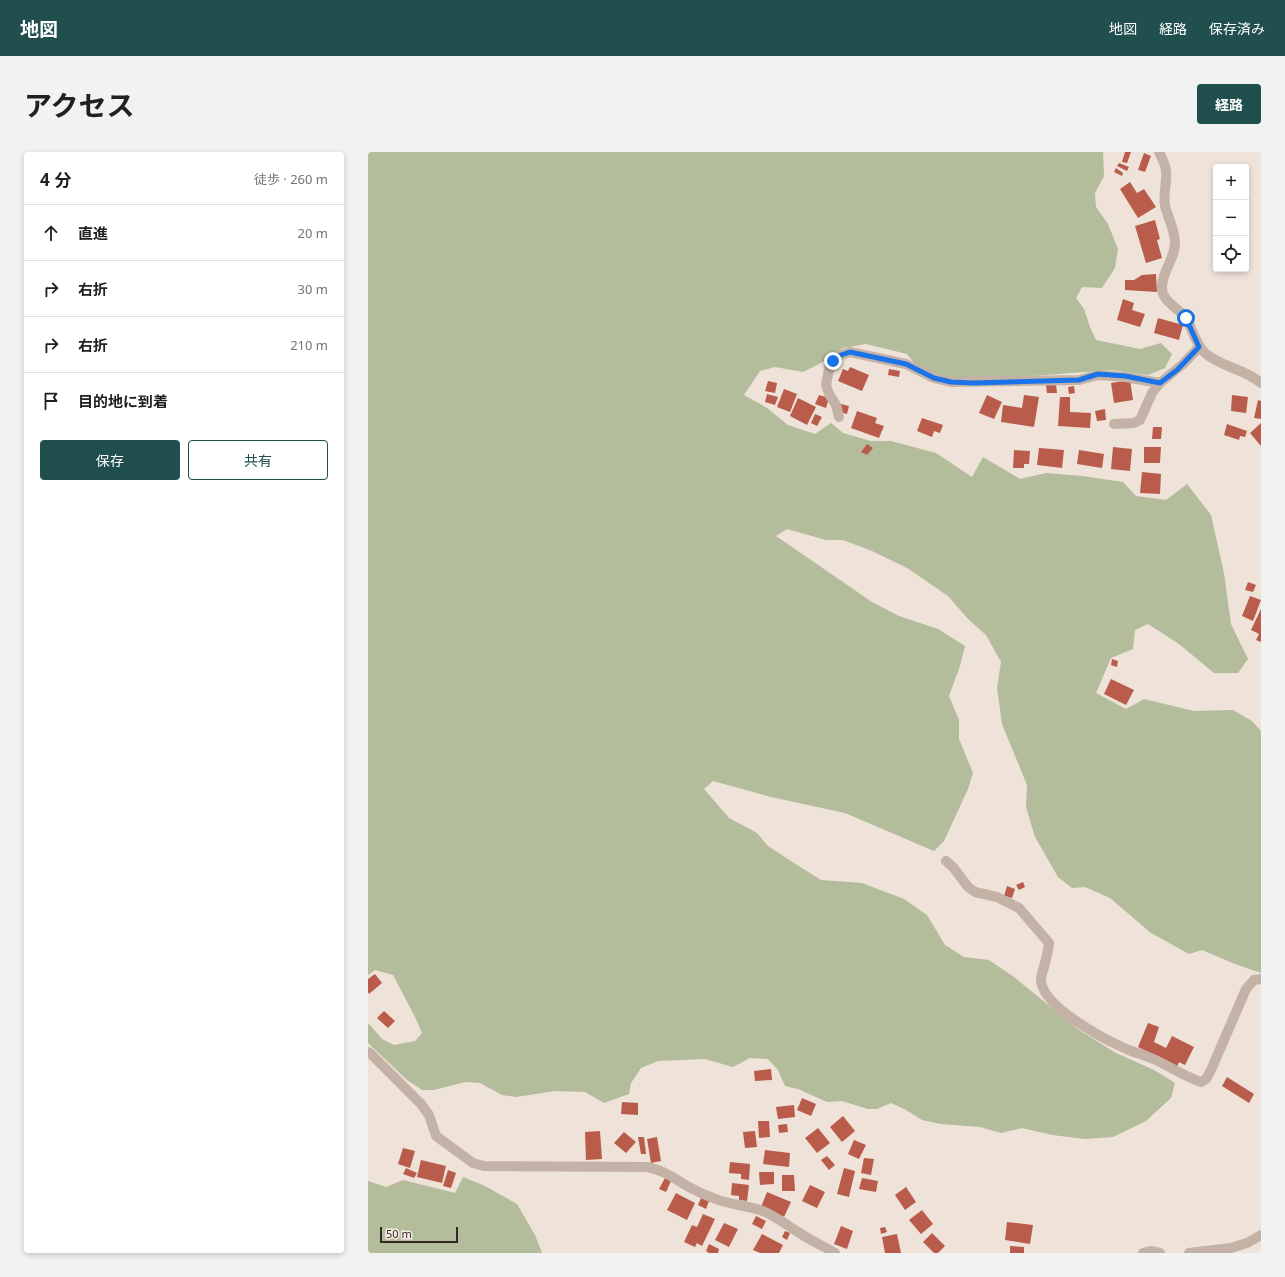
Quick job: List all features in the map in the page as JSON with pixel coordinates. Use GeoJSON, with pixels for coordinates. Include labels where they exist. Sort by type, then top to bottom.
{"type":"FeatureCollection","features":[{"type":"Feature","properties":{"kind":"street"},"geometry":{"type":"LineString","coordinates":[[1159,152],[1166,171],[1164,187],[1165,204],[1175,241],[1173,256],[1163,281],[1162,289],[1166,298],[1186,318],[1199,347],[1206,354],[1254,377],[1261,383]]}},
{"type":"Feature","properties":{"kind":"street"},"geometry":{"type":"LineString","coordinates":[[1114,424],[1134,423],[1140,420],[1152,393],[1160,383],[1177,370],[1199,347]]}},
{"type":"Feature","properties":{"kind":"street"},"geometry":{"type":"LineString","coordinates":[[839,417],[836,405],[829,394],[826,385],[829,369],[833,361],[841,355],[850,352],[906,364],[934,378],[951,382],[973,383],[1079,380],[1098,374],[1125,376],[1160,383]]}},
{"type":"Feature","properties":{"kind":"street"},"geometry":{"type":"LineString","coordinates":[[946,860],[968,887],[975,892],[996,898],[1019,908],[1044,935],[1049,943],[1041,979],[1045,992],[1055,1004],[1074,1020],[1093,1032],[1123,1048],[1151,1058],[1192,1079],[1201,1082],[1206,1079],[1246,989],[1254,980],[1261,979]]}},
{"type":"Feature","properties":{"kind":"street"},"geometry":{"type":"LineString","coordinates":[[368,1052],[393,1074],[421,1104],[429,1115],[436,1136],[473,1163],[484,1166],[647,1167],[660,1170],[714,1199],[752,1207],[770,1214],[782,1220],[797,1232],[835,1253]]}},
{"type":"Feature","properties":{"kind":"street"},"geometry":{"type":"LineString","coordinates":[[1189,1253],[1231,1248],[1247,1243],[1261,1236]]}},
{"type":"Feature","properties":{"kind":"street"},"geometry":{"type":"LineString","coordinates":[[1143,1253],[1151,1251],[1160,1253]]}},
{"type":"Feature","properties":{"kind":"green space"},"geometry":{"type":"Polygon","coordinates":[[[368,152],[1103,152],[1104,176],[1095,193],[1096,207],[1108,224],[1118,249],[1115,268],[1102,288],[1082,287],[1076,298],[1084,309],[1096,340],[1140,349],[1161,343],[1172,354],[1165,368],[1148,375],[1111,370],[1020,377],[943,378],[922,373],[907,354],[866,344],[843,348],[819,364],[803,372],[775,367],[760,371],[744,395],[767,408],[788,425],[815,434],[831,423],[843,433],[871,441],[891,441],[936,453],[972,477],[983,457],[1020,479],[1046,473],[1082,476],[1123,482],[1136,496],[1166,500],[1187,484],[1211,515],[1224,573],[1231,624],[1248,659],[1238,673],[1214,673],[1179,644],[1148,624],[1135,630],[1133,649],[1111,658],[1096,693],[1126,709],[1144,699],[1194,711],[1233,710],[1252,721],[1261,731],[1261,973],[1202,950],[1189,954],[1151,933],[1110,898],[1085,887],[1072,888],[1058,877],[1035,837],[1026,807],[1027,785],[1002,724],[997,688],[1001,662],[986,635],[969,620],[948,596],[907,568],[872,551],[843,540],[826,540],[787,529],[776,536],[872,602],[899,616],[938,629],[965,646],[960,666],[949,696],[959,720],[959,739],[973,773],[968,789],[944,841],[934,851],[845,813],[771,797],[713,781],[704,789],[729,818],[757,833],[768,846],[821,880],[862,883],[904,899],[927,915],[945,945],[964,957],[989,960],[1014,977],[1079,1030],[1116,1053],[1154,1070],[1175,1083],[1171,1098],[1146,1121],[1113,1137],[1085,1139],[1052,1135],[1022,1128],[1001,1133],[980,1127],[941,1124],[922,1120],[891,1103],[877,1109],[868,1109],[842,1101],[827,1102],[798,1089],[785,1086],[778,1070],[768,1059],[750,1058],[733,1067],[705,1059],[658,1061],[641,1068],[631,1083],[629,1094],[604,1103],[585,1092],[555,1091],[516,1097],[502,1095],[480,1083],[465,1082],[434,1090],[422,1090],[407,1080],[368,1043],[368,1024],[382,1039],[394,1045],[415,1041],[422,1033],[393,975],[375,970],[368,975],[368,152]]]}},
{"type":"Feature","properties":{"kind":"green space"},"geometry":{"type":"Polygon","coordinates":[[[463,1177],[485,1186],[517,1204],[535,1235],[542,1253],[368,1253],[368,1181],[386,1187],[403,1180],[455,1193],[463,1177]]]}},
{"type":"Feature","properties":{"kind":"building"},"geometry":{"type":"Polygon","coordinates":[[[1125,152],[1131,152],[1127,163],[1122,162],[1125,152]]]}},
{"type":"Feature","properties":{"kind":"building"},"geometry":{"type":"Polygon","coordinates":[[[1144,153],[1151,156],[1145,172],[1138,170],[1144,153]]]}},
{"type":"Feature","properties":{"kind":"building"},"geometry":{"type":"Polygon","coordinates":[[[1119,163],[1129,167],[1127,171],[1117,166],[1119,163]]]}},
{"type":"Feature","properties":{"kind":"building"},"geometry":{"type":"Polygon","coordinates":[[[1116,168],[1123,173],[1122,176],[1114,172],[1116,168]]]}},
{"type":"Feature","properties":{"kind":"building"},"geometry":{"type":"Polygon","coordinates":[[[1130,182],[1137,193],[1144,189],[1156,207],[1138,218],[1120,189],[1130,182]]]}},
{"type":"Feature","properties":{"kind":"building"},"geometry":{"type":"Polygon","coordinates":[[[1155,220],[1160,239],[1157,240],[1162,258],[1146,263],[1135,226],[1155,220]]]}},
{"type":"Feature","properties":{"kind":"building"},"geometry":{"type":"Polygon","coordinates":[[[1156,274],[1157,292],[1125,290],[1125,280],[1134,280],[1142,275],[1156,274]]]}},
{"type":"Feature","properties":{"kind":"building"},"geometry":{"type":"Polygon","coordinates":[[[1123,299],[1134,303],[1132,310],[1145,314],[1140,327],[1117,320],[1123,299]]]}},
{"type":"Feature","properties":{"kind":"building"},"geometry":{"type":"Polygon","coordinates":[[[1158,318],[1183,325],[1179,340],[1154,333],[1158,318]]]}},
{"type":"Feature","properties":{"kind":"building"},"geometry":{"type":"Polygon","coordinates":[[[850,367],[869,375],[862,391],[838,381],[843,369],[848,371],[850,367]]]}},
{"type":"Feature","properties":{"kind":"building"},"geometry":{"type":"Polygon","coordinates":[[[889,369],[900,371],[899,377],[888,375],[889,369]]]}},
{"type":"Feature","properties":{"kind":"building"},"geometry":{"type":"Polygon","coordinates":[[[1130,380],[1133,400],[1114,403],[1111,383],[1130,380]]]}},
{"type":"Feature","properties":{"kind":"building"},"geometry":{"type":"Polygon","coordinates":[[[768,381],[777,383],[775,393],[765,391],[768,381]]]}},
{"type":"Feature","properties":{"kind":"building"},"geometry":{"type":"Polygon","coordinates":[[[1056,384],[1057,393],[1047,393],[1046,385],[1056,384]]]}},
{"type":"Feature","properties":{"kind":"building"},"geometry":{"type":"Polygon","coordinates":[[[1074,386],[1075,393],[1069,394],[1068,387],[1074,386]]]}},
{"type":"Feature","properties":{"kind":"building"},"geometry":{"type":"Polygon","coordinates":[[[784,389],[797,394],[790,412],[777,407],[784,389]]]}},
{"type":"Feature","properties":{"kind":"building"},"geometry":{"type":"Polygon","coordinates":[[[767,394],[778,397],[775,405],[765,402],[767,394]]]}},
{"type":"Feature","properties":{"kind":"building"},"geometry":{"type":"Polygon","coordinates":[[[819,395],[829,398],[826,408],[815,404],[819,395]]]}},
{"type":"Feature","properties":{"kind":"building"},"geometry":{"type":"Polygon","coordinates":[[[987,395],[1002,402],[994,419],[979,413],[987,395]]]}},
{"type":"Feature","properties":{"kind":"building"},"geometry":{"type":"Polygon","coordinates":[[[1024,395],[1039,397],[1034,427],[1001,422],[1003,405],[1022,408],[1024,395]]]}},
{"type":"Feature","properties":{"kind":"building"},"geometry":{"type":"Polygon","coordinates":[[[1232,395],[1248,397],[1246,413],[1231,411],[1232,395]]]}},
{"type":"Feature","properties":{"kind":"building"},"geometry":{"type":"Polygon","coordinates":[[[1060,397],[1070,397],[1070,412],[1091,413],[1090,428],[1058,426],[1060,397]]]}},
{"type":"Feature","properties":{"kind":"building"},"geometry":{"type":"Polygon","coordinates":[[[798,398],[816,407],[807,425],[790,416],[798,398]]]}},
{"type":"Feature","properties":{"kind":"building"},"geometry":{"type":"Polygon","coordinates":[[[1258,400],[1261,401],[1261,419],[1254,418],[1258,400]]]}},
{"type":"Feature","properties":{"kind":"building"},"geometry":{"type":"Polygon","coordinates":[[[841,404],[849,406],[847,414],[839,412],[841,404]]]}},
{"type":"Feature","properties":{"kind":"building"},"geometry":{"type":"Polygon","coordinates":[[[1105,409],[1106,420],[1097,421],[1095,411],[1105,409]]]}},
{"type":"Feature","properties":{"kind":"building"},"geometry":{"type":"Polygon","coordinates":[[[857,411],[877,418],[875,423],[884,426],[879,438],[851,428],[857,411]]]}},
{"type":"Feature","properties":{"kind":"building"},"geometry":{"type":"Polygon","coordinates":[[[815,414],[822,417],[817,426],[811,423],[815,414]]]}},
{"type":"Feature","properties":{"kind":"building"},"geometry":{"type":"Polygon","coordinates":[[[922,418],[943,425],[940,433],[934,431],[932,437],[917,431],[922,418]]]}},
{"type":"Feature","properties":{"kind":"building"},"geometry":{"type":"Polygon","coordinates":[[[1261,423],[1261,446],[1250,433],[1261,423]]]}},
{"type":"Feature","properties":{"kind":"building"},"geometry":{"type":"Polygon","coordinates":[[[1227,424],[1247,431],[1245,437],[1240,436],[1239,440],[1224,435],[1227,424]]]}},
{"type":"Feature","properties":{"kind":"building"},"geometry":{"type":"Polygon","coordinates":[[[1153,427],[1162,427],[1161,439],[1152,439],[1153,427]]]}},
{"type":"Feature","properties":{"kind":"building"},"geometry":{"type":"Polygon","coordinates":[[[867,444],[873,448],[867,455],[861,452],[867,444]]]}},
{"type":"Feature","properties":{"kind":"building"},"geometry":{"type":"Polygon","coordinates":[[[1113,447],[1132,449],[1130,471],[1111,469],[1113,447]]]}},
{"type":"Feature","properties":{"kind":"building"},"geometry":{"type":"Polygon","coordinates":[[[1144,447],[1161,447],[1160,463],[1144,463],[1144,447]]]}},
{"type":"Feature","properties":{"kind":"building"},"geometry":{"type":"Polygon","coordinates":[[[1039,448],[1064,450],[1062,468],[1037,465],[1039,448]]]}},
{"type":"Feature","properties":{"kind":"building"},"geometry":{"type":"Polygon","coordinates":[[[1014,450],[1030,451],[1029,464],[1024,464],[1024,468],[1013,468],[1014,450]]]}},
{"type":"Feature","properties":{"kind":"building"},"geometry":{"type":"Polygon","coordinates":[[[1079,450],[1104,454],[1102,468],[1077,464],[1079,450]]]}},
{"type":"Feature","properties":{"kind":"building"},"geometry":{"type":"Polygon","coordinates":[[[1142,472],[1161,474],[1160,494],[1140,493],[1142,472]]]}},
{"type":"Feature","properties":{"kind":"building"},"geometry":{"type":"Polygon","coordinates":[[[1248,582],[1256,585],[1253,592],[1245,590],[1248,582]]]}},
{"type":"Feature","properties":{"kind":"building"},"geometry":{"type":"Polygon","coordinates":[[[1250,596],[1261,600],[1253,621],[1242,616],[1250,596]]]}},
{"type":"Feature","properties":{"kind":"building"},"geometry":{"type":"Polygon","coordinates":[[[1261,609],[1261,642],[1256,640],[1259,634],[1251,630],[1261,609]]]}},
{"type":"Feature","properties":{"kind":"building"},"geometry":{"type":"Polygon","coordinates":[[[1112,659],[1118,661],[1117,667],[1111,665],[1112,659]]]}},
{"type":"Feature","properties":{"kind":"building"},"geometry":{"type":"Polygon","coordinates":[[[1111,679],[1134,690],[1126,705],[1104,694],[1111,679]]]}},
{"type":"Feature","properties":{"kind":"building"},"geometry":{"type":"Polygon","coordinates":[[[1023,882],[1025,887],[1019,890],[1016,885],[1023,882]]]}},
{"type":"Feature","properties":{"kind":"building"},"geometry":{"type":"Polygon","coordinates":[[[1007,886],[1015,889],[1012,898],[1004,896],[1007,886]]]}},
{"type":"Feature","properties":{"kind":"building"},"geometry":{"type":"Polygon","coordinates":[[[375,974],[382,983],[369,994],[368,979],[375,974]]]}},
{"type":"Feature","properties":{"kind":"building"},"geometry":{"type":"Polygon","coordinates":[[[384,1011],[395,1021],[388,1028],[377,1018],[384,1011]]]}},
{"type":"Feature","properties":{"kind":"building"},"geometry":{"type":"Polygon","coordinates":[[[1148,1023],[1159,1027],[1154,1042],[1166,1048],[1172,1036],[1194,1047],[1185,1065],[1179,1062],[1177,1067],[1138,1047],[1148,1023]]]}},
{"type":"Feature","properties":{"kind":"building"},"geometry":{"type":"Polygon","coordinates":[[[771,1069],[772,1080],[755,1081],[754,1071],[771,1069]]]}},
{"type":"Feature","properties":{"kind":"building"},"geometry":{"type":"Polygon","coordinates":[[[1227,1077],[1254,1094],[1249,1103],[1222,1086],[1227,1077]]]}},
{"type":"Feature","properties":{"kind":"building"},"geometry":{"type":"Polygon","coordinates":[[[802,1098],[816,1104],[811,1116],[797,1110],[802,1098]]]}},
{"type":"Feature","properties":{"kind":"building"},"geometry":{"type":"Polygon","coordinates":[[[622,1102],[638,1103],[638,1115],[621,1114],[622,1102]]]}},
{"type":"Feature","properties":{"kind":"building"},"geometry":{"type":"Polygon","coordinates":[[[794,1105],[795,1117],[778,1119],[776,1107],[794,1105]]]}},
{"type":"Feature","properties":{"kind":"building"},"geometry":{"type":"Polygon","coordinates":[[[843,1116],[855,1131],[842,1142],[830,1127],[843,1116]]]}},
{"type":"Feature","properties":{"kind":"building"},"geometry":{"type":"Polygon","coordinates":[[[758,1121],[769,1121],[770,1137],[759,1138],[758,1121]]]}},
{"type":"Feature","properties":{"kind":"building"},"geometry":{"type":"Polygon","coordinates":[[[787,1124],[788,1132],[779,1133],[778,1125],[787,1124]]]}},
{"type":"Feature","properties":{"kind":"building"},"geometry":{"type":"Polygon","coordinates":[[[818,1128],[830,1143],[817,1153],[805,1138],[818,1128]]]}},
{"type":"Feature","properties":{"kind":"building"},"geometry":{"type":"Polygon","coordinates":[[[600,1131],[602,1159],[586,1160],[585,1132],[600,1131]]]}},
{"type":"Feature","properties":{"kind":"building"},"geometry":{"type":"Polygon","coordinates":[[[755,1131],[757,1147],[745,1148],[743,1132],[755,1131]]]}},
{"type":"Feature","properties":{"kind":"building"},"geometry":{"type":"Polygon","coordinates":[[[624,1132],[636,1142],[626,1153],[614,1143],[624,1132]]]}},
{"type":"Feature","properties":{"kind":"building"},"geometry":{"type":"Polygon","coordinates":[[[638,1137],[644,1137],[646,1154],[641,1154],[638,1137]]]}},
{"type":"Feature","properties":{"kind":"building"},"geometry":{"type":"Polygon","coordinates":[[[657,1137],[661,1161],[651,1163],[647,1139],[657,1137]]]}},
{"type":"Feature","properties":{"kind":"building"},"geometry":{"type":"Polygon","coordinates":[[[854,1140],[866,1145],[859,1159],[848,1154],[854,1140]]]}},
{"type":"Feature","properties":{"kind":"building"},"geometry":{"type":"Polygon","coordinates":[[[403,1148],[415,1151],[410,1168],[398,1164],[403,1148]]]}},
{"type":"Feature","properties":{"kind":"building"},"geometry":{"type":"Polygon","coordinates":[[[765,1150],[790,1153],[789,1167],[763,1164],[765,1150]]]}},
{"type":"Feature","properties":{"kind":"building"},"geometry":{"type":"Polygon","coordinates":[[[827,1156],[835,1165],[829,1170],[821,1160],[827,1156]]]}},
{"type":"Feature","properties":{"kind":"building"},"geometry":{"type":"Polygon","coordinates":[[[864,1158],[874,1159],[871,1175],[861,1173],[864,1158]]]}},
{"type":"Feature","properties":{"kind":"building"},"geometry":{"type":"Polygon","coordinates":[[[421,1160],[446,1166],[442,1183],[417,1177],[421,1160]]]}},
{"type":"Feature","properties":{"kind":"building"},"geometry":{"type":"Polygon","coordinates":[[[730,1162],[750,1164],[749,1180],[741,1179],[741,1174],[729,1173],[730,1162]]]}},
{"type":"Feature","properties":{"kind":"building"},"geometry":{"type":"Polygon","coordinates":[[[406,1168],[417,1173],[414,1178],[403,1174],[406,1168]]]}},
{"type":"Feature","properties":{"kind":"building"},"geometry":{"type":"Polygon","coordinates":[[[844,1168],[855,1171],[849,1197],[837,1194],[844,1168]]]}},
{"type":"Feature","properties":{"kind":"building"},"geometry":{"type":"Polygon","coordinates":[[[448,1170],[456,1173],[451,1188],[443,1186],[448,1170]]]}},
{"type":"Feature","properties":{"kind":"building"},"geometry":{"type":"Polygon","coordinates":[[[759,1172],[774,1172],[774,1184],[760,1185],[759,1172]]]}},
{"type":"Feature","properties":{"kind":"building"},"geometry":{"type":"Polygon","coordinates":[[[782,1175],[794,1175],[795,1191],[782,1191],[782,1175]]]}},
{"type":"Feature","properties":{"kind":"building"},"geometry":{"type":"Polygon","coordinates":[[[665,1178],[671,1181],[666,1192],[659,1189],[665,1178]]]}},
{"type":"Feature","properties":{"kind":"building"},"geometry":{"type":"Polygon","coordinates":[[[862,1178],[878,1181],[876,1192],[859,1189],[862,1178]]]}},
{"type":"Feature","properties":{"kind":"building"},"geometry":{"type":"Polygon","coordinates":[[[732,1183],[749,1185],[747,1201],[739,1200],[739,1196],[731,1195],[732,1183]]]}},
{"type":"Feature","properties":{"kind":"building"},"geometry":{"type":"Polygon","coordinates":[[[810,1185],[825,1192],[817,1208],[802,1201],[810,1185]]]}},
{"type":"Feature","properties":{"kind":"building"},"geometry":{"type":"Polygon","coordinates":[[[906,1187],[916,1202],[905,1210],[895,1195],[906,1187]]]}},
{"type":"Feature","properties":{"kind":"building"},"geometry":{"type":"Polygon","coordinates":[[[767,1192],[791,1202],[784,1217],[761,1207],[767,1192]]]}},
{"type":"Feature","properties":{"kind":"building"},"geometry":{"type":"Polygon","coordinates":[[[676,1193],[695,1203],[687,1220],[667,1210],[676,1193]]]}},
{"type":"Feature","properties":{"kind":"building"},"geometry":{"type":"Polygon","coordinates":[[[701,1198],[709,1201],[706,1209],[698,1205],[701,1198]]]}},
{"type":"Feature","properties":{"kind":"building"},"geometry":{"type":"Polygon","coordinates":[[[922,1210],[933,1224],[921,1234],[909,1220],[922,1210]]]}},
{"type":"Feature","properties":{"kind":"building"},"geometry":{"type":"Polygon","coordinates":[[[703,1214],[715,1219],[702,1246],[697,1243],[695,1247],[684,1242],[692,1225],[697,1227],[703,1214]]]}},
{"type":"Feature","properties":{"kind":"building"},"geometry":{"type":"Polygon","coordinates":[[[756,1216],[766,1221],[762,1229],[752,1224],[756,1216]]]}},
{"type":"Feature","properties":{"kind":"building"},"geometry":{"type":"Polygon","coordinates":[[[1007,1222],[1033,1225],[1030,1244],[1005,1240],[1007,1222]]]}},
{"type":"Feature","properties":{"kind":"building"},"geometry":{"type":"Polygon","coordinates":[[[724,1223],[738,1229],[729,1247],[715,1240],[724,1223]]]}},
{"type":"Feature","properties":{"kind":"building"},"geometry":{"type":"Polygon","coordinates":[[[841,1226],[853,1231],[847,1249],[834,1244],[841,1226]]]}},
{"type":"Feature","properties":{"kind":"building"},"geometry":{"type":"Polygon","coordinates":[[[885,1227],[887,1232],[881,1234],[880,1228],[885,1227]]]}},
{"type":"Feature","properties":{"kind":"building"},"geometry":{"type":"Polygon","coordinates":[[[785,1231],[790,1233],[787,1240],[782,1237],[785,1231]]]}},
{"type":"Feature","properties":{"kind":"building"},"geometry":{"type":"Polygon","coordinates":[[[932,1233],[945,1246],[938,1253],[934,1253],[923,1242],[932,1233]]]}},
{"type":"Feature","properties":{"kind":"building"},"geometry":{"type":"Polygon","coordinates":[[[762,1234],[783,1245],[779,1253],[760,1253],[753,1250],[762,1234]]]}},
{"type":"Feature","properties":{"kind":"building"},"geometry":{"type":"Polygon","coordinates":[[[897,1234],[901,1253],[885,1253],[882,1237],[897,1234]]]}},
{"type":"Feature","properties":{"kind":"building"},"geometry":{"type":"Polygon","coordinates":[[[709,1244],[719,1249],[718,1253],[709,1253],[706,1251],[709,1244]]]}},
{"type":"Feature","properties":{"kind":"building"},"geometry":{"type":"Polygon","coordinates":[[[1010,1246],[1024,1247],[1024,1253],[1010,1253],[1010,1246]]]}},
{"type":"Feature","properties":{"kind":"route"},"geometry":{"type":"LineString","coordinates":[[833,361],[841,355],[850,352],[906,364],[934,378],[951,382],[973,383],[1079,380],[1098,374],[1125,376],[1160,383],[1177,370],[1199,347],[1186,318]]}}]}
